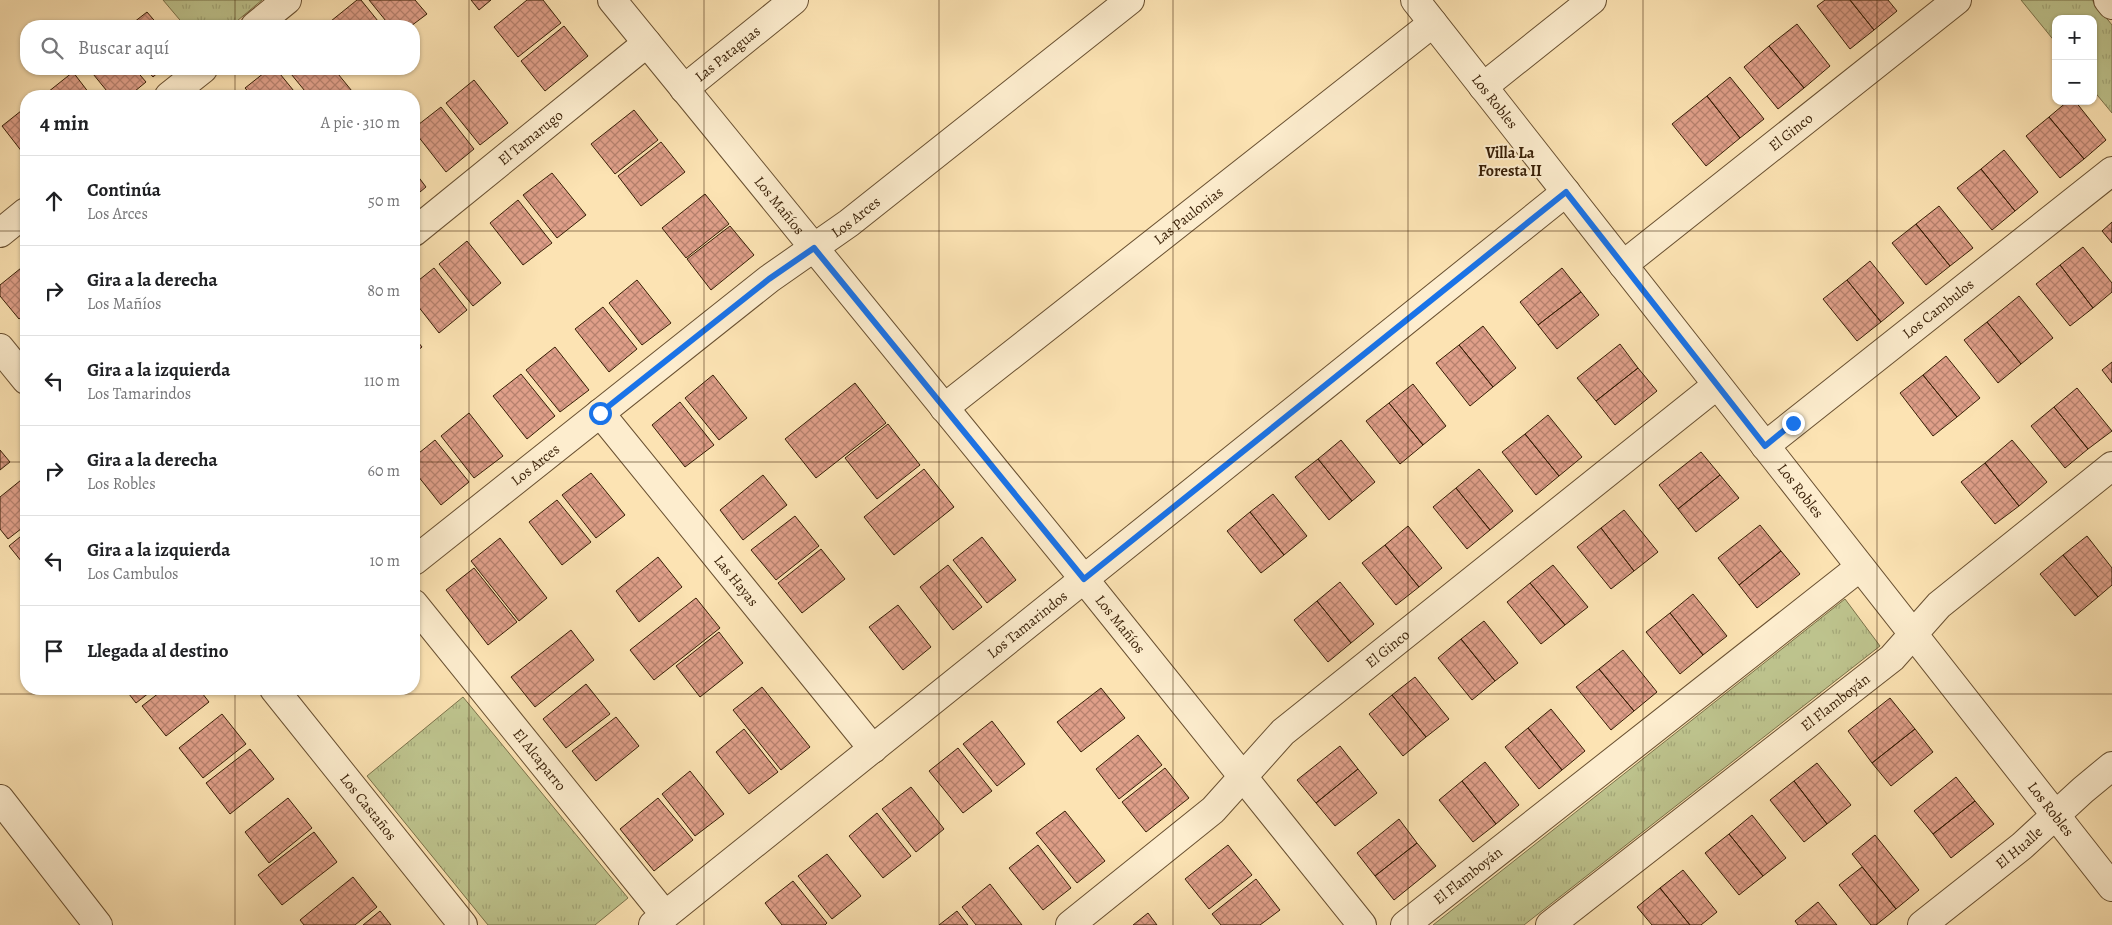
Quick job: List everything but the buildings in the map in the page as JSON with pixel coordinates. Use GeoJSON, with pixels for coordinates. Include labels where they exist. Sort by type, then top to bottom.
{"type":"FeatureCollection","features":[{"type":"Feature","properties":{"kind":"street"},"geometry":{"type":"LineString","coordinates":[[263,20],[288,0]]}},
{"type":"Feature","properties":{"kind":"street","name":"Los Mañíos"},"geometry":{"type":"LineString","coordinates":[[612,0],[1084,579],[1362,925]]}},
{"type":"Feature","properties":{"kind":"street","name":"Las Pataguas"},"geometry":{"type":"LineString","coordinates":[[684,89],[794,0]]}},
{"type":"Feature","properties":{"kind":"street","name":"Los Arces"},"geometry":{"type":"LineString","coordinates":[[420,556],[769,279],[850,223],[1130,0]]}},
{"type":"Feature","properties":{"kind":"street","name":"Los Robles"},"geometry":{"type":"LineString","coordinates":[[1415,0],[2112,888]]}},
{"type":"Feature","properties":{"kind":"street"},"geometry":{"type":"LineString","coordinates":[[1483,87],[1592,0]]}},
{"type":"Feature","properties":{"kind":"street","name":"El Ginco"},"geometry":{"type":"LineString","coordinates":[[1623,265],[1958,0]]}},
{"type":"Feature","properties":{"kind":"street"},"geometry":{"type":"LineString","coordinates":[[2108,0],[2112,5]]}},
{"type":"Feature","properties":{"kind":"street","name":"Las Paulonias"},"geometry":{"type":"LineString","coordinates":[[944,408],[1433,23]]}},
{"type":"Feature","properties":{"kind":"street","name":"El Tamarugo"},"geometry":{"type":"LineString","coordinates":[[420,227],[647,43]]}},
{"type":"Feature","properties":{"kind":"street"},"geometry":{"type":"LineString","coordinates":[[177,90],[195,75]]}},
{"type":"Feature","properties":{"kind":"street","name":"Los Cambulos"},"geometry":{"type":"LineString","coordinates":[[1765,446],[2112,170]]}},
{"type":"Feature","properties":{"kind":"street","name":"Los Tamarindos"},"geometry":{"type":"LineString","coordinates":[[659,920],[1566,192]]}},
{"type":"Feature","properties":{"kind":"street"},"geometry":{"type":"LineString","coordinates":[[0,233],[20,217]]}},
{"type":"Feature","properties":{"kind":"street"},"geometry":{"type":"LineString","coordinates":[[0,348],[20,373]]}},
{"type":"Feature","properties":{"kind":"street","name":"El Ginco"},"geometry":{"type":"LineString","coordinates":[[1070,925],[1213,810],[1283,732],[1717,385]]}},
{"type":"Feature","properties":{"kind":"street","name":"Las Hayas"},"geometry":{"type":"LineString","coordinates":[[600,413],[873,748]]}},
{"type":"Feature","properties":{"kind":"street","name":"El Flamboyán"},"geometry":{"type":"LineString","coordinates":[[1550,925],[1892,658],[1939,605],[2112,466]]}},
{"type":"Feature","properties":{"kind":"street","name":"El Flamboyán"},"geometry":{"type":"LineString","coordinates":[[1405,925],[1860,567]]}},
{"type":"Feature","properties":{"kind":"street","name":"El Alcaparro"},"geometry":{"type":"LineString","coordinates":[[420,612],[659,920]]}},
{"type":"Feature","properties":{"kind":"street","name":"Los Castaños"},"geometry":{"type":"LineString","coordinates":[[279,695],[464,925]]}},
{"type":"Feature","properties":{"kind":"street","name":"El Hualle"},"geometry":{"type":"LineString","coordinates":[[1922,925],[2022,846],[2112,766]]}},
{"type":"Feature","properties":{"kind":"street"},"geometry":{"type":"LineString","coordinates":[[0,799],[98,925]]}},
{"type":"Feature","properties":{"kind":"green space"},"geometry":{"type":"Polygon","coordinates":[[[163,0],[262,0],[238,20],[180,20],[163,0]]]}},
{"type":"Feature","properties":{"kind":"green space"},"geometry":{"type":"Polygon","coordinates":[[[2021,0],[2092,0],[2112,25],[2112,113],[2097,95],[2097,15],[2052,15],[2052,38],[2021,0]]]}},
{"type":"Feature","properties":{"kind":"green space"},"geometry":{"type":"Polygon","coordinates":[[[1845,599],[1880,646],[1524,925],[1433,925],[1845,599]]]}},
{"type":"Feature","properties":{"kind":"green space"},"geometry":{"type":"Polygon","coordinates":[[[463,697],[628,898],[595,925],[488,925],[367,776],[463,697]]]}},
{"type":"Feature","properties":{"kind":"district","name":"Villa La Foresta II"},"geometry":{"type":"Point","coordinates":[1510,161]}},
{"type":"Feature","properties":{"kind":"route"},"geometry":{"type":"LineString","coordinates":[[600,413],[769,279],[814,248],[1084,579],[1566,192],[1765,446],[1793,423]]}}]}
